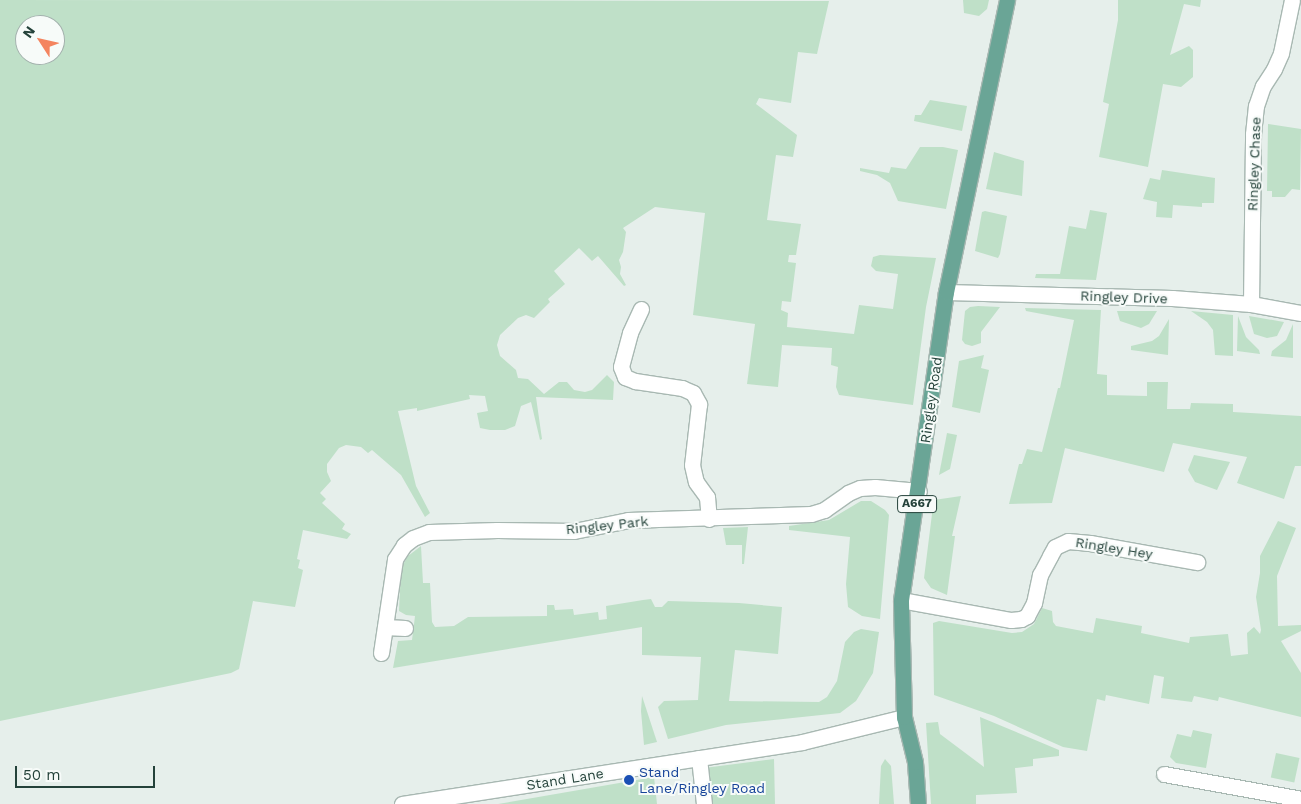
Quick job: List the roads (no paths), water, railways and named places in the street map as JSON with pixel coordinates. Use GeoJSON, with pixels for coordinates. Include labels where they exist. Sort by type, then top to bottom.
{"type":"FeatureCollection","features":[{"type":"Feature","properties":{"kind":"main road","name":"Ringley Road"},"geometry":{"type":"LineString","coordinates":[[918,804],[915,762],[904,717],[901,600],[919,491],[946,292],[1007,0]]}},
{"type":"Feature","properties":{"kind":"street","name":"Ringley Chase"},"geometry":{"type":"LineString","coordinates":[[1251,304],[1253,134],[1256,106],[1263,86],[1274,69],[1281,53],[1292,0]]}},
{"type":"Feature","properties":{"kind":"street","name":"Ringley Drive"},"geometry":{"type":"LineString","coordinates":[[946,292],[1172,298],[1251,304],[1301,313]]}},
{"type":"Feature","properties":{"kind":"street"},"geometry":{"type":"LineString","coordinates":[[641,309],[630,333],[621,367],[625,377],[635,381],[682,388],[693,393],[699,404],[692,465],[696,482],[707,497],[709,519]]}},
{"type":"Feature","properties":{"kind":"street","name":"Ringley Park"},"geometry":{"type":"LineString","coordinates":[[381,653],[395,559],[404,545],[413,538],[429,532],[496,530],[574,531],[628,520],[709,519],[811,514],[824,510],[848,493],[860,488],[875,487],[919,491]]}},
{"type":"Feature","properties":{"kind":"street","name":"Ringley Hey"},"geometry":{"type":"LineString","coordinates":[[901,600],[1011,620],[1021,619],[1027,616],[1034,603],[1040,575],[1055,547],[1068,542],[1090,543],[1197,562]]}},
{"type":"Feature","properties":{"kind":"street"},"geometry":{"type":"LineString","coordinates":[[385,627],[405,628]]}},
{"type":"Feature","properties":{"kind":"street","name":"Stand Lane"},"geometry":{"type":"LineString","coordinates":[[402,804],[802,742],[904,717]]}},
{"type":"Feature","properties":{"kind":"street"},"geometry":{"type":"LineString","coordinates":[[699,758],[704,804]]}},
{"type":"Feature","properties":{"kind":"street"},"geometry":{"type":"LineString","coordinates":[[1164,774],[1301,799]]}},
{"type":"Feature","properties":{"kind":"place","name":"Stand Lane/Ringley Road"},"geometry":{"type":"Point","coordinates":[629,780]}}]}
